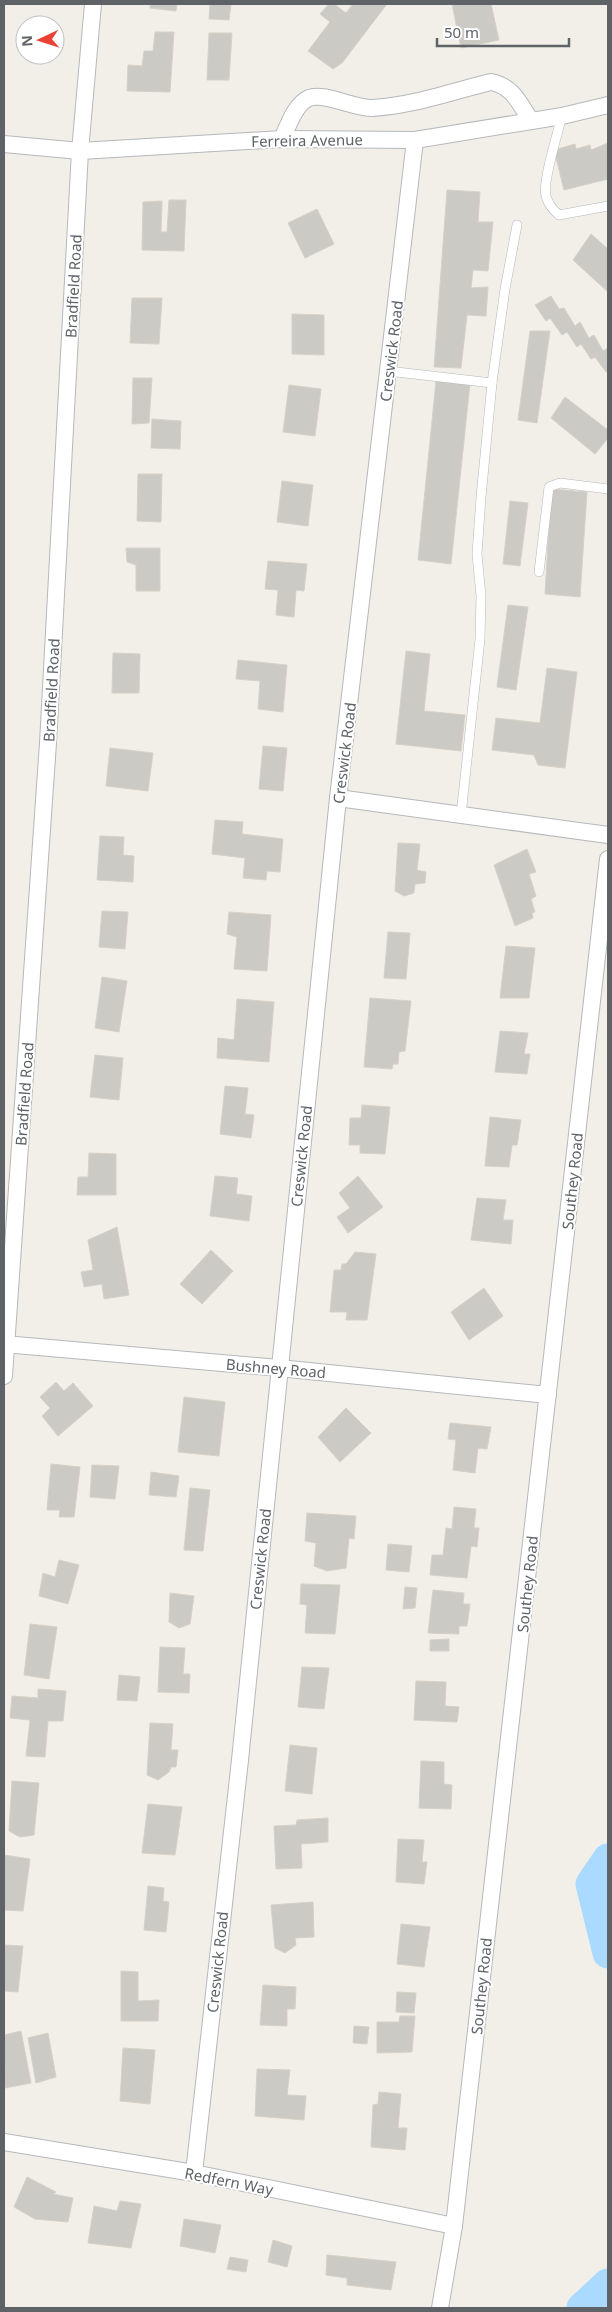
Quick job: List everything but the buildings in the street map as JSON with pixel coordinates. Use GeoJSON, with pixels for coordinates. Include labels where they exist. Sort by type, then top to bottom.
{"type":"FeatureCollection","features":[{"type":"Feature","properties":{"kind":"street","name":"Bradfield Road"},"geometry":{"type":"LineString","coordinates":[[4,1376],[49,733],[80,151],[92,4]]}},
{"type":"Feature","properties":{"kind":"street"},"geometry":{"type":"LineString","coordinates":[[282,139],[302,102],[310,98],[321,97],[355,107],[389,106],[491,82],[502,84],[511,90],[531,121]]}},
{"type":"Feature","properties":{"kind":"street","name":"Ferreira Avenue"},"geometry":{"type":"LineString","coordinates":[[4,144],[80,151],[282,139],[415,140],[562,116],[608,105]]}},
{"type":"Feature","properties":{"kind":"street","name":"Creswick Road"},"geometry":{"type":"LineString","coordinates":[[194,2173],[240,1760],[338,798],[415,140]]}},
{"type":"Feature","properties":{"kind":"street"},"geometry":{"type":"LineString","coordinates":[[338,798],[608,835]]}},
{"type":"Feature","properties":{"kind":"street","name":"Southey Road"},"geometry":{"type":"LineString","coordinates":[[440,2308],[454,2226],[608,858]]}},
{"type":"Feature","properties":{"kind":"street","name":"Bushney Road"},"geometry":{"type":"LineString","coordinates":[[6,1344],[279,1368],[548,1395]]}},
{"type":"Feature","properties":{"kind":"street","name":"Redfern Way"},"geometry":{"type":"LineString","coordinates":[[4,2142],[194,2173],[454,2226]]}},
{"type":"Feature","properties":{"kind":"lane"},"geometry":{"type":"LineString","coordinates":[[562,116],[546,180],[545,195],[552,208],[559,215],[608,206]]}},
{"type":"Feature","properties":{"kind":"lane"},"geometry":{"type":"LineString","coordinates":[[461,815],[480,639],[481,596],[478,554],[492,383],[505,288],[517,225]]}},
{"type":"Feature","properties":{"kind":"lane"},"geometry":{"type":"LineString","coordinates":[[388,371],[492,383]]}},
{"type":"Feature","properties":{"kind":"lane"},"geometry":{"type":"LineString","coordinates":[[539,572],[549,488],[560,483],[608,489]]}},
{"type":"Feature","properties":{"kind":"waterway"},"geometry":{"type":"LineString","coordinates":[[608,1859],[591,1884],[608,1953]]}},
{"type":"Feature","properties":{"kind":"waterway"},"geometry":{"type":"LineString","coordinates":[[582,2308],[608,2284]]}}]}
